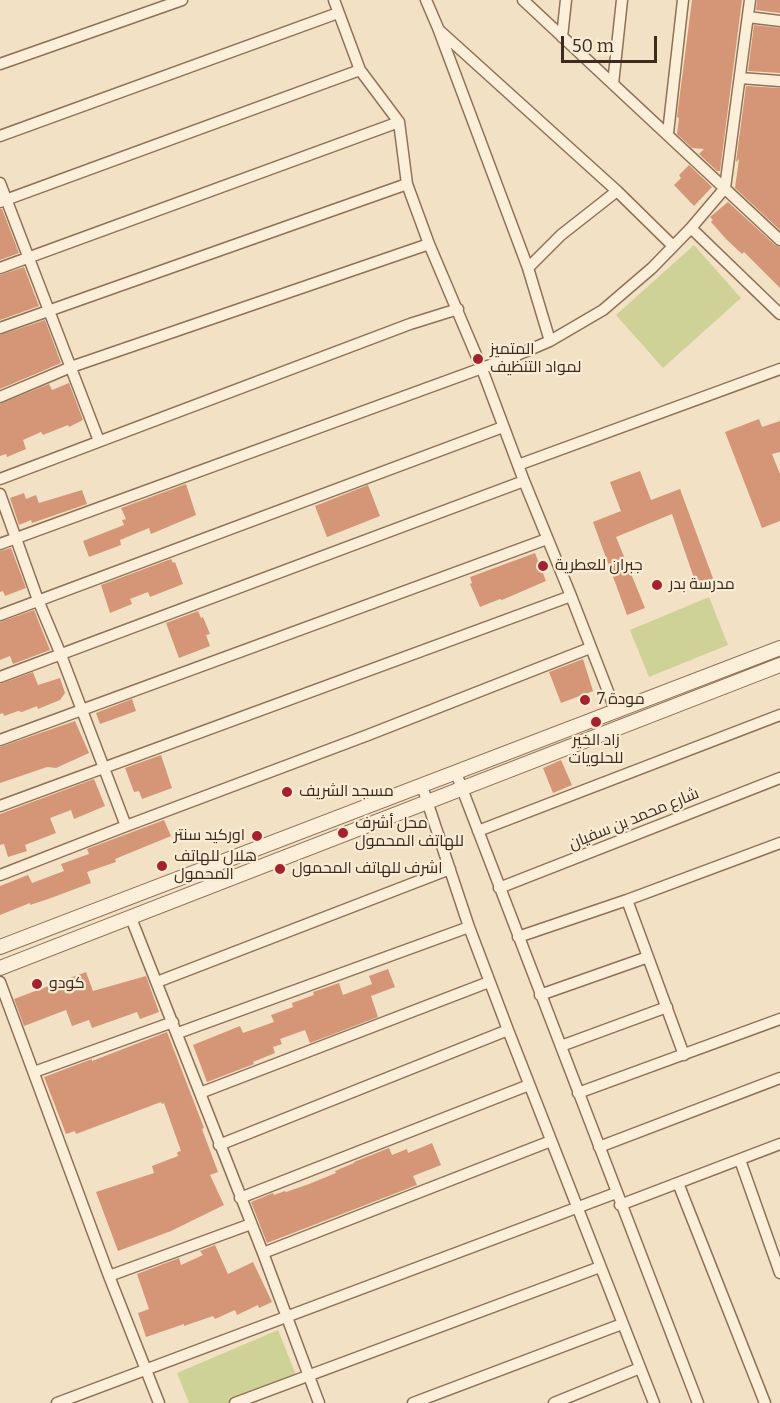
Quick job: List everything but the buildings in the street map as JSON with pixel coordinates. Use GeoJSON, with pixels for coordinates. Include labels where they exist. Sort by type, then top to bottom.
{"type":"FeatureCollection","features":[{"type":"Feature","properties":{"kind":"street"},"geometry":{"type":"LineString","coordinates":[[0,64],[182,0]]}},
{"type":"Feature","properties":{"kind":"street"},"geometry":{"type":"LineString","coordinates":[[334,0],[360,70],[399,122],[407,184],[429,244],[458,309],[616,711]]}},
{"type":"Feature","properties":{"kind":"street"},"geometry":{"type":"LineString","coordinates":[[426,0],[528,268],[550,341]]}},
{"type":"Feature","properties":{"kind":"street"},"geometry":{"type":"LineString","coordinates":[[524,0],[780,240]]}},
{"type":"Feature","properties":{"kind":"street"},"geometry":{"type":"LineString","coordinates":[[562,37],[566,0]]}},
{"type":"Feature","properties":{"kind":"street"},"geometry":{"type":"LineString","coordinates":[[613,84],[622,0]]}},
{"type":"Feature","properties":{"kind":"street"},"geometry":{"type":"LineString","coordinates":[[668,133],[683,0]]}},
{"type":"Feature","properties":{"kind":"street"},"geometry":{"type":"LineString","coordinates":[[0,544],[482,369],[550,341],[603,310],[674,246],[725,188],[750,0]]}},
{"type":"Feature","properties":{"kind":"street"},"geometry":{"type":"LineString","coordinates":[[0,136],[338,13]]}},
{"type":"Feature","properties":{"kind":"street"},"geometry":{"type":"LineString","coordinates":[[748,17],[780,21]]}},
{"type":"Feature","properties":{"kind":"street"},"geometry":{"type":"LineString","coordinates":[[438,28],[674,246]]}},
{"type":"Feature","properties":{"kind":"street"},"geometry":{"type":"LineString","coordinates":[[3,200],[360,70]]}},
{"type":"Feature","properties":{"kind":"street"},"geometry":{"type":"LineString","coordinates":[[740,78],[780,81]]}},
{"type":"Feature","properties":{"kind":"street"},"geometry":{"type":"LineString","coordinates":[[0,268],[399,122]]}},
{"type":"Feature","properties":{"kind":"street"},"geometry":{"type":"LineString","coordinates":[[0,183],[3,200],[99,441]]}},
{"type":"Feature","properties":{"kind":"street"},"geometry":{"type":"LineString","coordinates":[[0,328],[407,184]]}},
{"type":"Feature","properties":{"kind":"street"},"geometry":{"type":"LineString","coordinates":[[528,268],[561,235],[617,191]]}},
{"type":"Feature","properties":{"kind":"street"},"geometry":{"type":"LineString","coordinates":[[691,228],[780,314]]}},
{"type":"Feature","properties":{"kind":"street"},"geometry":{"type":"LineString","coordinates":[[0,398],[71,367],[429,244]]}},
{"type":"Feature","properties":{"kind":"street"},"geometry":{"type":"LineString","coordinates":[[0,479],[410,324],[458,309]]}},
{"type":"Feature","properties":{"kind":"street"},"geometry":{"type":"LineString","coordinates":[[518,465],[780,369]]}},
{"type":"Feature","properties":{"kind":"street"},"geometry":{"type":"LineString","coordinates":[[0,615],[503,427]]}},
{"type":"Feature","properties":{"kind":"street"},"geometry":{"type":"LineString","coordinates":[[0,677],[524,481]]}},
{"type":"Feature","properties":{"kind":"street"},"geometry":{"type":"LineString","coordinates":[[0,494],[38,600],[126,825]]}},
{"type":"Feature","properties":{"kind":"street"},"geometry":{"type":"LineString","coordinates":[[0,740],[547,539]]}},
{"type":"Feature","properties":{"kind":"street"},"geometry":{"type":"LineString","coordinates":[[0,806],[571,596]]}},
{"type":"Feature","properties":{"kind":"street"},"geometry":{"type":"LineString","coordinates":[[0,875],[590,648]]}},
{"type":"Feature","properties":{"kind":"street"},"geometry":{"type":"LineString","coordinates":[[0,947],[780,648]]}},
{"type":"Feature","properties":{"kind":"street"},"geometry":{"type":"LineString","coordinates":[[0,968],[780,665]]}},
{"type":"Feature","properties":{"kind":"street"},"geometry":{"type":"LineString","coordinates":[[478,831],[780,715]]}},
{"type":"Feature","properties":{"kind":"street"},"geometry":{"type":"LineString","coordinates":[[456,773],[620,1205],[698,1403]]}},
{"type":"Feature","properties":{"kind":"street","name":"شارع محمد بن سفيان"},"geometry":{"type":"LineString","coordinates":[[500,888],[780,778]]}},
{"type":"Feature","properties":{"kind":"street"},"geometry":{"type":"LineString","coordinates":[[422,786],[489,982],[654,1403]]}},
{"type":"Feature","properties":{"kind":"street"},"geometry":{"type":"LineString","coordinates":[[518,937],[627,900],[780,843]]}},
{"type":"Feature","properties":{"kind":"street"},"geometry":{"type":"LineString","coordinates":[[157,982],[450,869]]}},
{"type":"Feature","properties":{"kind":"street"},"geometry":{"type":"LineString","coordinates":[[627,900],[684,1054]]}},
{"type":"Feature","properties":{"kind":"street"},"geometry":{"type":"LineString","coordinates":[[131,918],[178,1033],[319,1403]]}},
{"type":"Feature","properties":{"kind":"street"},"geometry":{"type":"LineString","coordinates":[[178,1033],[469,927]]}},
{"type":"Feature","properties":{"kind":"street"},"geometry":{"type":"LineString","coordinates":[[540,995],[648,957]]}},
{"type":"Feature","properties":{"kind":"street"},"geometry":{"type":"LineString","coordinates":[[0,982],[109,1276],[159,1403]]}},
{"type":"Feature","properties":{"kind":"street"},"geometry":{"type":"LineString","coordinates":[[200,1093],[489,982]]}},
{"type":"Feature","properties":{"kind":"street"},"geometry":{"type":"LineString","coordinates":[[561,1046],[667,1007]]}},
{"type":"Feature","properties":{"kind":"street"},"geometry":{"type":"LineString","coordinates":[[578,1092],[780,1019]]}},
{"type":"Feature","properties":{"kind":"street"},"geometry":{"type":"LineString","coordinates":[[34,1072],[173,1022]]}},
{"type":"Feature","properties":{"kind":"street"},"geometry":{"type":"LineString","coordinates":[[219,1145],[508,1030]]}},
{"type":"Feature","properties":{"kind":"street"},"geometry":{"type":"LineString","coordinates":[[599,1147],[780,1078]]}},
{"type":"Feature","properties":{"kind":"street"},"geometry":{"type":"LineString","coordinates":[[240,1198],[529,1085]]}},
{"type":"Feature","properties":{"kind":"street"},"geometry":{"type":"LineString","coordinates":[[263,1253],[551,1141]]}},
{"type":"Feature","properties":{"kind":"street"},"geometry":{"type":"LineString","coordinates":[[620,1205],[780,1144]]}},
{"type":"Feature","properties":{"kind":"street"},"geometry":{"type":"LineString","coordinates":[[740,1160],[780,1273]]}},
{"type":"Feature","properties":{"kind":"street"},"geometry":{"type":"LineString","coordinates":[[678,1183],[765,1403]]}},
{"type":"Feature","properties":{"kind":"street"},"geometry":{"type":"LineString","coordinates":[[57,1403],[616,1193]]}},
{"type":"Feature","properties":{"kind":"street"},"geometry":{"type":"LineString","coordinates":[[109,1276],[251,1224]]}},
{"type":"Feature","properties":{"kind":"street"},"geometry":{"type":"LineString","coordinates":[[235,1403],[600,1267]]}},
{"type":"Feature","properties":{"kind":"street"},"geometry":{"type":"LineString","coordinates":[[413,1403],[622,1324]]}},
{"type":"Feature","properties":{"kind":"street"},"geometry":{"type":"LineString","coordinates":[[554,1403],[640,1368]]}},
{"type":"Feature","properties":{"kind":"green space"},"geometry":{"type":"Polygon","coordinates":[[[694,245],[741,298],[663,368],[616,315],[694,245]]]}},
{"type":"Feature","properties":{"kind":"green space"},"geometry":{"type":"Polygon","coordinates":[[[709,597],[728,645],[649,677],[630,630],[709,597]]]}},
{"type":"Feature","properties":{"kind":"green space"},"geometry":{"type":"Polygon","coordinates":[[[278,1330],[296,1375],[230,1403],[189,1403],[177,1373],[278,1330]]]}},
{"type":"Feature","properties":{"kind":"place","name":"المتميز لمواد التنظيف"},"geometry":{"type":"Point","coordinates":[478,359]}},
{"type":"Feature","properties":{"kind":"place","name":"جبران للعطرية"},"geometry":{"type":"Point","coordinates":[543,566]}},
{"type":"Feature","properties":{"kind":"place","name":"مدرسة بدر"},"geometry":{"type":"Point","coordinates":[657,585]}},
{"type":"Feature","properties":{"kind":"place","name":"مودة 7"},"geometry":{"type":"Point","coordinates":[585,700]}},
{"type":"Feature","properties":{"kind":"place","name":"زاد الخير للحلويات"},"geometry":{"type":"Point","coordinates":[596,722]}},
{"type":"Feature","properties":{"kind":"place","name":"مسجد الشريف"},"geometry":{"type":"Point","coordinates":[287,792]}},
{"type":"Feature","properties":{"kind":"place","name":"محل أشرف للهاتف المحمول"},"geometry":{"type":"Point","coordinates":[343,833]}},
{"type":"Feature","properties":{"kind":"place","name":"اوركيد سنتر"},"geometry":{"type":"Point","coordinates":[257,836]}},
{"type":"Feature","properties":{"kind":"place","name":"هلال للهاتف المحمول"},"geometry":{"type":"Point","coordinates":[162,866]}},
{"type":"Feature","properties":{"kind":"place","name":"اشرف للهاتف المحمول"},"geometry":{"type":"Point","coordinates":[280,869]}},
{"type":"Feature","properties":{"kind":"place","name":"كودو"},"geometry":{"type":"Point","coordinates":[37,984]}}]}
